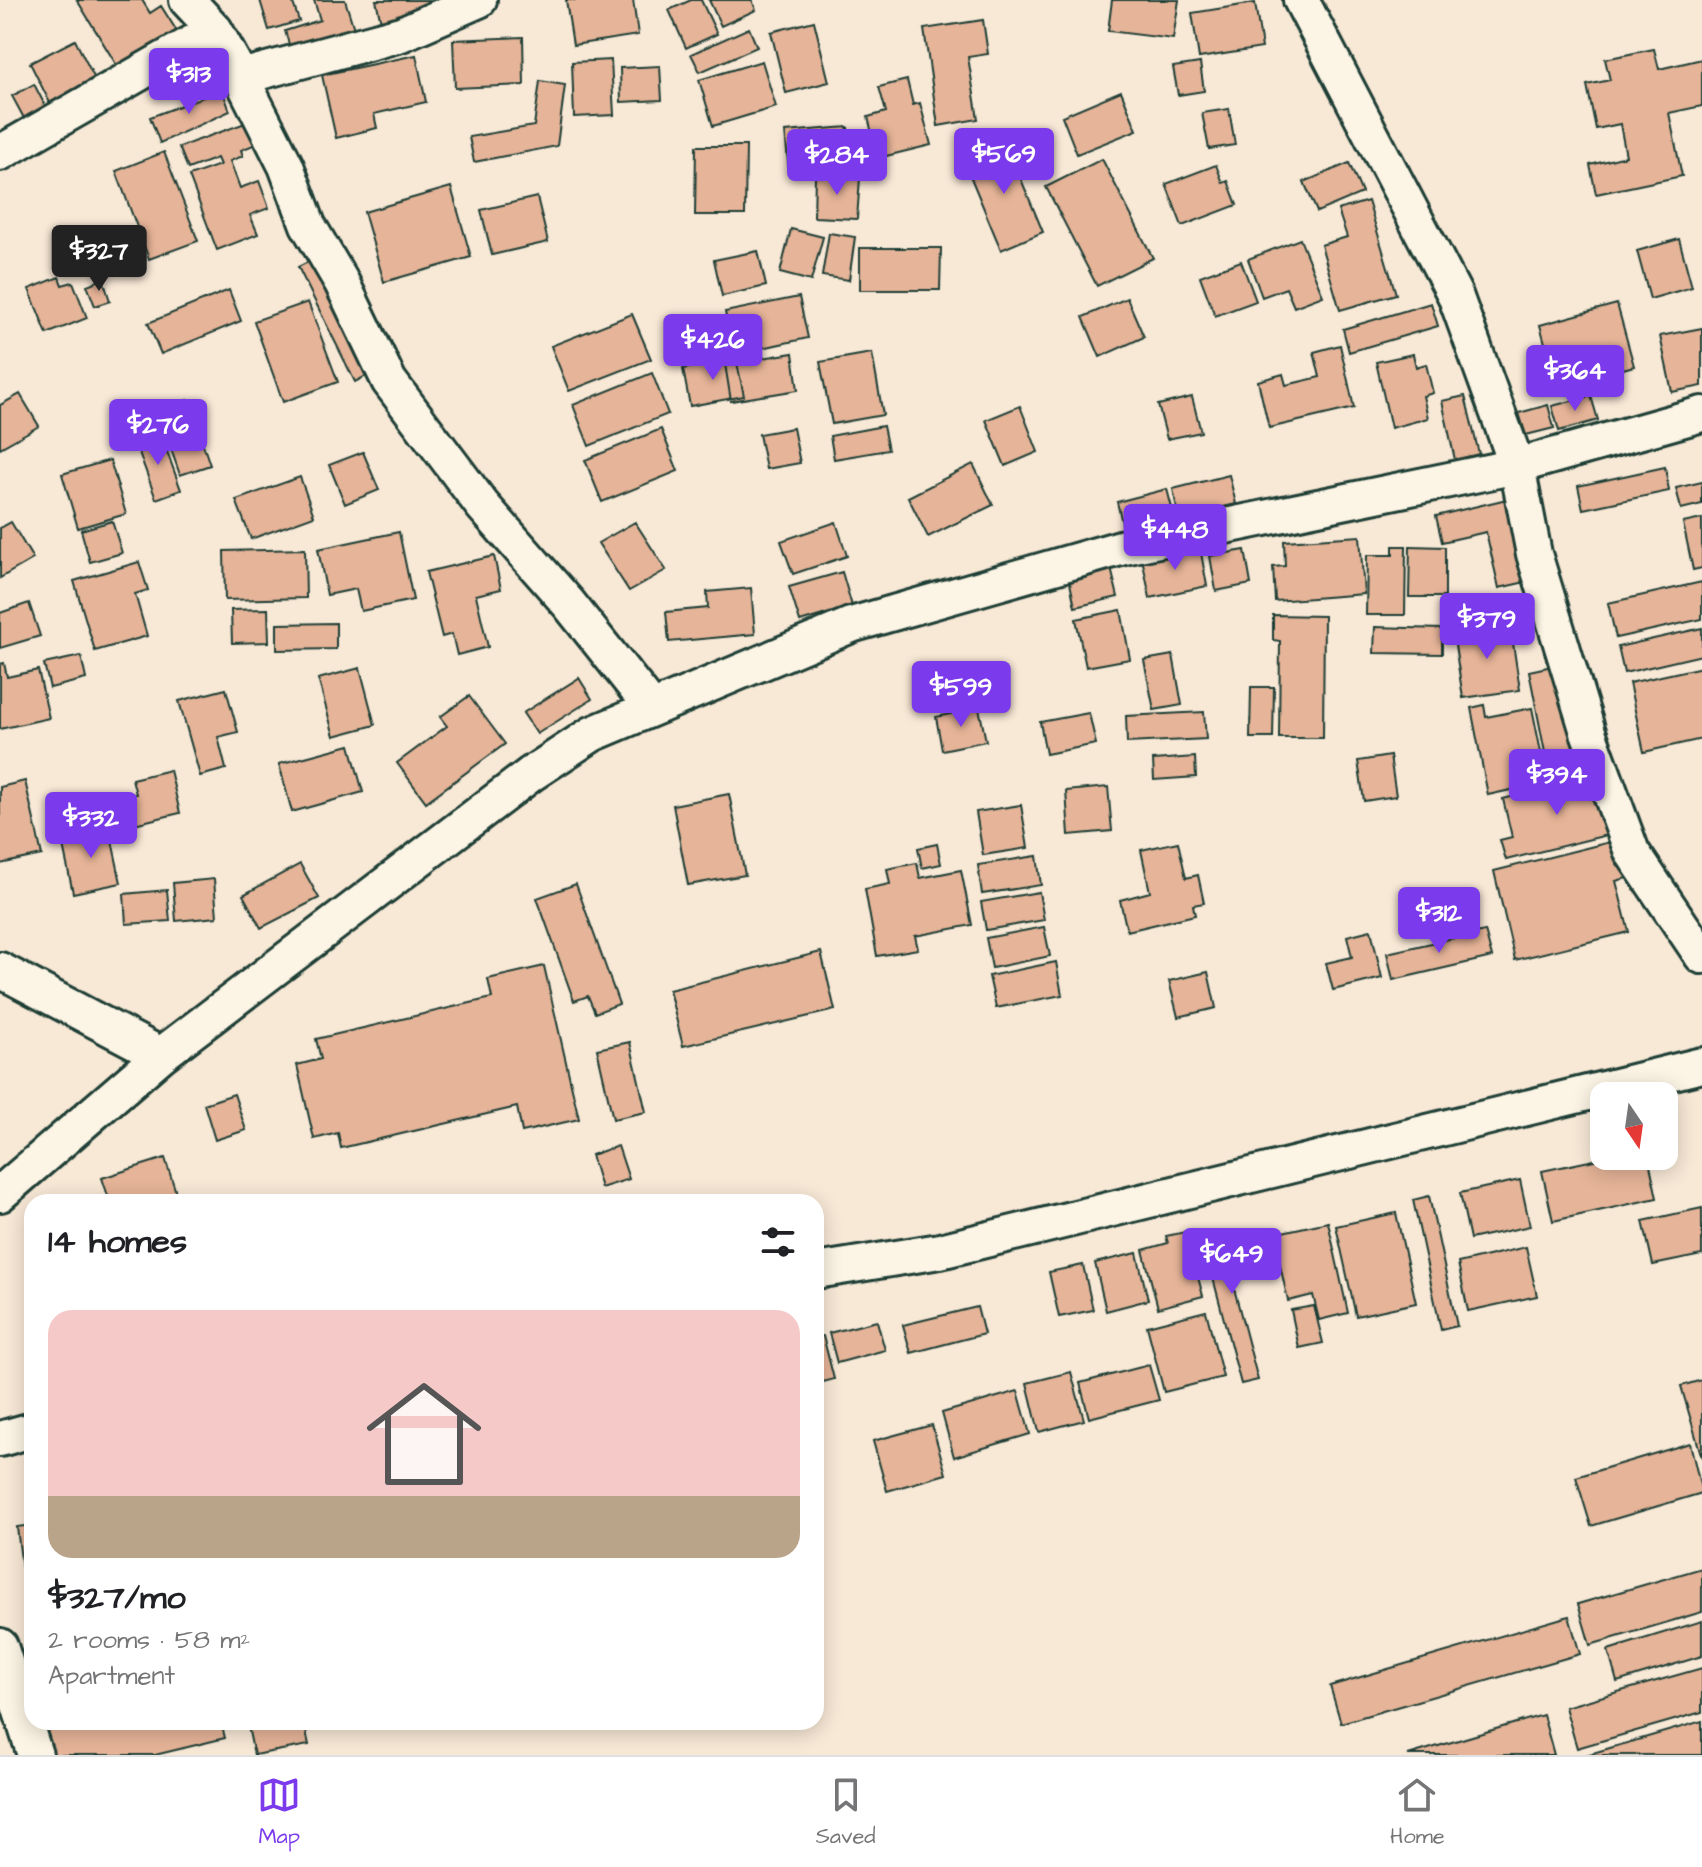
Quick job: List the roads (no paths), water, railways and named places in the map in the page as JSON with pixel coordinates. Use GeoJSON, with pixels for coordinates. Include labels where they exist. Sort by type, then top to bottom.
{"type":"FeatureCollection","features":[{"type":"Feature","properties":{"kind":"street"},"geometry":{"type":"LineString","coordinates":[[187,0],[215,30],[241,77],[286,166],[308,225],[342,283],[389,381],[482,505],[651,707]]}},
{"type":"Feature","properties":{"kind":"street"},"geometry":{"type":"LineString","coordinates":[[241,77],[401,34],[479,0]]}},
{"type":"Feature","properties":{"kind":"street"},"geometry":{"type":"LineString","coordinates":[[1301,0],[1455,295],[1517,466],[1534,554],[1588,732],[1632,852],[1702,956]]}},
{"type":"Feature","properties":{"kind":"street"},"geometry":{"type":"LineString","coordinates":[[0,153],[215,30]]}},
{"type":"Feature","properties":{"kind":"street"},"geometry":{"type":"LineString","coordinates":[[0,1194],[161,1055],[531,774],[592,734],[851,625],[1124,547],[1517,466],[1702,414]]}},
{"type":"Feature","properties":{"kind":"street"},"geometry":{"type":"LineString","coordinates":[[0,970],[161,1055]]}},
{"type":"Feature","properties":{"kind":"street"},"geometry":{"type":"LineString","coordinates":[[824,1270],[940,1251],[1702,1065]]}},
{"type":"Feature","properties":{"kind":"street"},"geometry":{"type":"LineString","coordinates":[[0,1439],[24,1432]]}},
{"type":"Feature","properties":{"kind":"street"},"geometry":{"type":"LineString","coordinates":[[0,1646],[24,1721]]}},
{"type":"Feature","properties":{"kind":"street"},"geometry":{"type":"LineString","coordinates":[[27,1730],[35,1755]]}}]}
